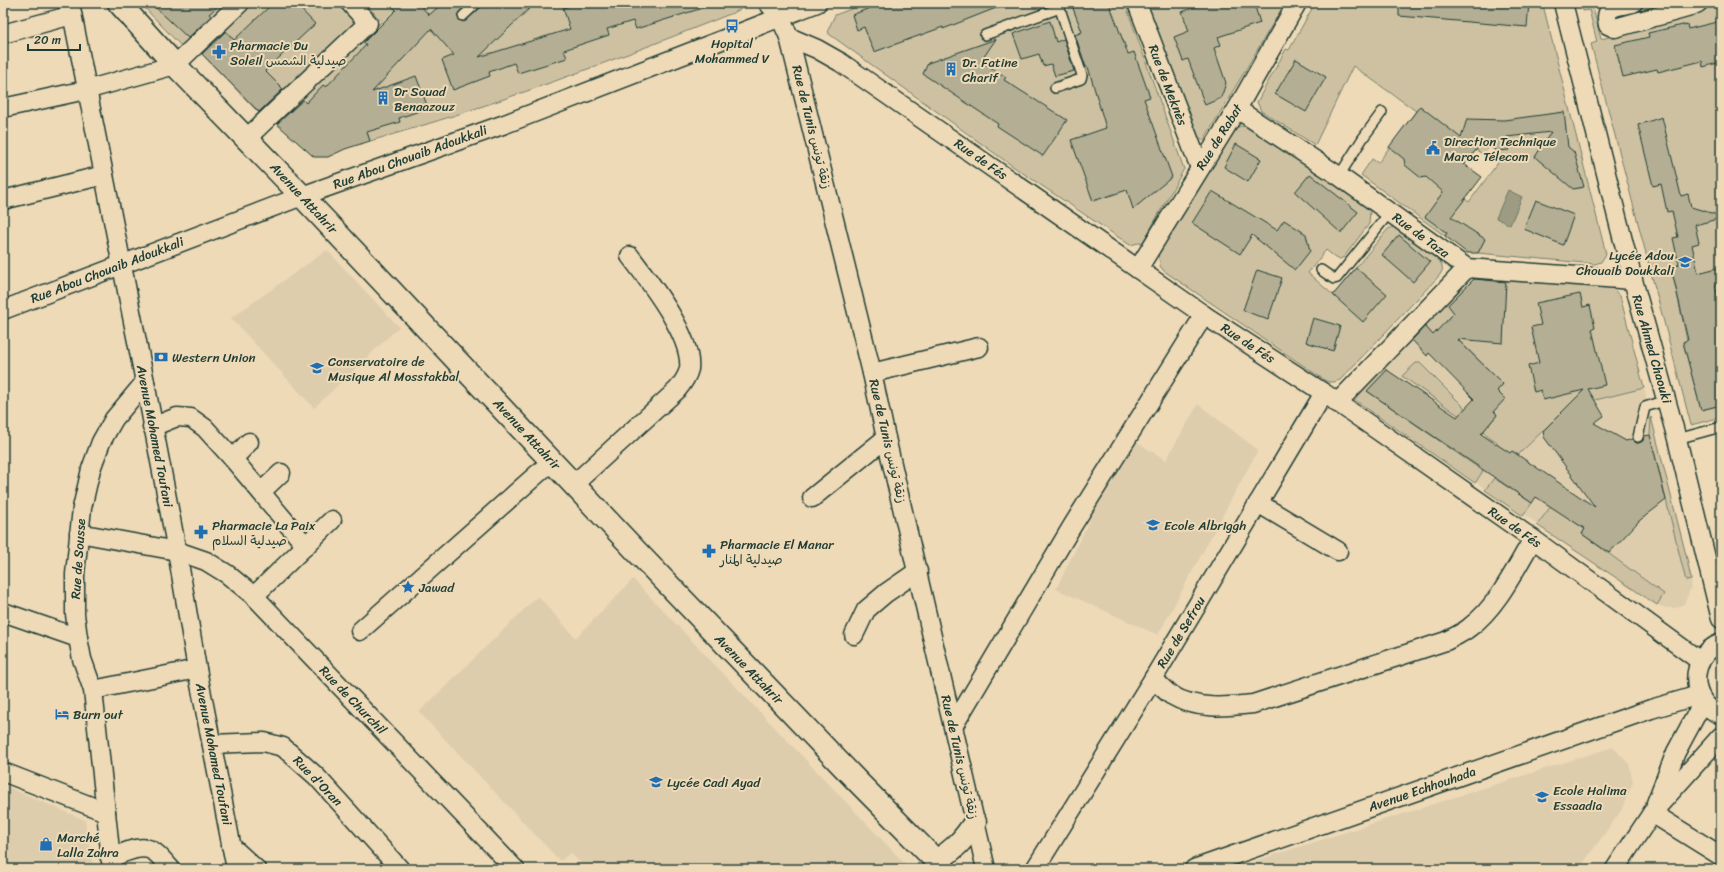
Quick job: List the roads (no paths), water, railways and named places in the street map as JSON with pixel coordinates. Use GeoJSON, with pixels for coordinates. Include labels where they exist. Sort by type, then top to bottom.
{"type":"FeatureCollection","features":[{"type":"Feature","properties":{"kind":"street","name":"Avenue Attahrir"},"geometry":{"type":"LineString","coordinates":[[119,3],[175,65],[247,138],[857,781],[920,846],[941,865]]}},
{"type":"Feature","properties":{"kind":"street"},"geometry":{"type":"LineString","coordinates":[[3,108],[86,90],[175,65],[240,3]]}},
{"type":"Feature","properties":{"kind":"street"},"geometry":{"type":"LineString","coordinates":[[247,138],[368,23],[350,3]]}},
{"type":"Feature","properties":{"kind":"street","name":"Rue de Tunis زنقة تونس"},"geometry":{"type":"LineString","coordinates":[[768,3],[780,16],[789,37],[872,373],[954,725],[979,846],[986,869]]}},
{"type":"Feature","properties":{"kind":"street","name":"Rue Abou Chouaib Adoukkali"},"geometry":{"type":"LineString","coordinates":[[3,310],[302,196],[505,124],[780,16],[817,3]]}},
{"type":"Feature","properties":{"kind":"street","name":"Rue de Meknès"},"geometry":{"type":"LineString","coordinates":[[1137,3],[1200,168]]}},
{"type":"Feature","properties":{"kind":"street","name":"Rue de Rabat"},"geometry":{"type":"LineString","coordinates":[[1138,269],[1237,109],[1297,3]]}},
{"type":"Feature","properties":{"kind":"street","name":"Rue Ahmed Chaouki"},"geometry":{"type":"LineString","coordinates":[[1563,3],[1633,280],[1667,400],[1721,619]]}},
{"type":"Feature","properties":{"kind":"street"},"geometry":{"type":"LineString","coordinates":[[1633,3],[1611,9],[1607,12],[1606,15],[1608,24],[1615,28],[1687,8],[1698,3]]}},
{"type":"Feature","properties":{"kind":"street"},"geometry":{"type":"LineString","coordinates":[[3,34],[71,9]]}},
{"type":"Feature","properties":{"kind":"street","name":"Avenue Mohamed Toufani"},"geometry":{"type":"LineString","coordinates":[[71,9],[145,382],[152,427],[177,551],[197,669],[236,869]]}},
{"type":"Feature","properties":{"kind":"street","name":"Rue de Fés"},"geometry":{"type":"LineString","coordinates":[[789,37],[817,49],[840,62],[1204,315],[1331,398],[1533,539],[1705,671],[1713,711],[1721,715]]}},
{"type":"Feature","properties":{"kind":"street","name":"Rue de Taza"},"geometry":{"type":"LineString","coordinates":[[1237,109],[1338,176],[1467,268]]}},
{"type":"Feature","properties":{"kind":"street"},"geometry":{"type":"LineString","coordinates":[[3,200],[104,175]]}},
{"type":"Feature","properties":{"kind":"street"},"geometry":{"type":"LineString","coordinates":[[574,484],[676,390],[686,378],[688,370],[689,358],[683,338],[651,285],[630,256]]}},
{"type":"Feature","properties":{"kind":"street"},"geometry":{"type":"LineString","coordinates":[[1467,268],[1633,280]]}},
{"type":"Feature","properties":{"kind":"street","name":"Rue de Sefrou"},"geometry":{"type":"LineString","coordinates":[[1035,869],[1153,679],[1258,503],[1331,398],[1467,268]]}},
{"type":"Feature","properties":{"kind":"street"},"geometry":{"type":"LineString","coordinates":[[954,725],[1071,528],[1204,315]]}},
{"type":"Feature","properties":{"kind":"street"},"geometry":{"type":"LineString","coordinates":[[872,373],[979,347]]}},
{"type":"Feature","properties":{"kind":"street","name":"Rue de Sousse"},"geometry":{"type":"LineString","coordinates":[[111,863],[93,690],[82,659],[75,614],[75,574],[82,508],[91,470],[101,442],[114,419],[145,382]]}},
{"type":"Feature","properties":{"kind":"street"},"geometry":{"type":"LineString","coordinates":[[152,427],[177,417],[190,418],[205,428],[306,546]]}},
{"type":"Feature","properties":{"kind":"street"},"geometry":{"type":"LineString","coordinates":[[812,498],[886,438]]}},
{"type":"Feature","properties":{"kind":"street"},"geometry":{"type":"LineString","coordinates":[[233,459],[249,442]]}},
{"type":"Feature","properties":{"kind":"street"},"geometry":{"type":"LineString","coordinates":[[360,631],[552,461]]}},
{"type":"Feature","properties":{"kind":"street"},"geometry":{"type":"LineString","coordinates":[[261,492],[281,473]]}},
{"type":"Feature","properties":{"kind":"street"},"geometry":{"type":"LineString","coordinates":[[1258,503],[1338,551]]}},
{"type":"Feature","properties":{"kind":"street"},"geometry":{"type":"LineString","coordinates":[[254,596],[332,520]]}},
{"type":"Feature","properties":{"kind":"street","name":"Rue de Churchil"},"geometry":{"type":"LineString","coordinates":[[79,533],[177,551],[206,561],[227,574],[254,596],[515,869]]}},
{"type":"Feature","properties":{"kind":"street"},"geometry":{"type":"LineString","coordinates":[[1153,679],[1171,695],[1191,703],[1221,707],[1253,704],[1446,641],[1469,628],[1485,614],[1533,539]]}},
{"type":"Feature","properties":{"kind":"street"},"geometry":{"type":"LineString","coordinates":[[854,635],[866,610],[886,593],[918,571]]}},
{"type":"Feature","properties":{"kind":"street","name":"Rue Ahmed Chaouki"},"geometry":{"type":"LineString","coordinates":[[1705,671],[1716,602]]}},
{"type":"Feature","properties":{"kind":"street"},"geometry":{"type":"LineString","coordinates":[[3,612],[78,638]]}},
{"type":"Feature","properties":{"kind":"street"},"geometry":{"type":"LineString","coordinates":[[93,690],[197,669]]}},
{"type":"Feature","properties":{"kind":"street"},"geometry":{"type":"LineString","coordinates":[[1652,813],[1705,671]]}},
{"type":"Feature","properties":{"kind":"street","name":"Avenue Echhouhada"},"geometry":{"type":"LineString","coordinates":[[1194,869],[1651,709],[1705,671]]}},
{"type":"Feature","properties":{"kind":"street"},"geometry":{"type":"LineString","coordinates":[[1615,869],[1652,813],[1721,736]]}},
{"type":"Feature","properties":{"kind":"street","name":"Rue d'Oran"},"geometry":{"type":"LineString","coordinates":[[212,744],[264,742],[283,747],[316,776],[400,869]]}},
{"type":"Feature","properties":{"kind":"street"},"geometry":{"type":"LineString","coordinates":[[3,772],[106,812]]}},
{"type":"Feature","properties":{"kind":"street"},"geometry":{"type":"LineString","coordinates":[[1652,813],[1721,856]]}},
{"type":"Feature","properties":{"kind":"street"},"geometry":{"type":"LineString","coordinates":[[941,865],[966,837],[975,822]]}},
{"type":"Feature","properties":{"kind":"street"},"geometry":{"type":"LineString","coordinates":[[231,846],[256,869]]}},
{"type":"Feature","properties":{"kind":"street"},"geometry":{"type":"LineString","coordinates":[[111,863],[134,849],[146,848],[154,851],[171,869]]}},
{"type":"Feature","properties":{"kind":"lane"},"geometry":{"type":"LineString","coordinates":[[463,16],[477,3]]}},
{"type":"Feature","properties":{"kind":"lane"},"geometry":{"type":"LineString","coordinates":[[985,35],[1059,6],[1082,74],[1081,79],[1076,82],[1055,88]]}},
{"type":"Feature","properties":{"kind":"lane"},"geometry":{"type":"LineString","coordinates":[[1338,176],[1382,112]]}},
{"type":"Feature","properties":{"kind":"lane"},"geometry":{"type":"LineString","coordinates":[[1321,270],[1334,279],[1337,278],[1390,212]]}},
{"type":"Feature","properties":{"kind":"lane"},"geometry":{"type":"LineString","coordinates":[[1638,436],[1646,407],[1667,400]]}},
{"type":"Feature","properties":{"kind":"lane"},"geometry":{"type":"LineString","coordinates":[[1677,439],[1721,427]]}},
{"type":"Feature","properties":{"kind":"place","name":"Hopital Mohammed V"},"geometry":{"type":"Point","coordinates":[732,26]}},
{"type":"Feature","properties":{"kind":"place","name":"Pharmacie Du Soleil صيدلية الشمس"},"geometry":{"type":"Point","coordinates":[219,52]}},
{"type":"Feature","properties":{"kind":"place","name":"Dr. Fatine Charif"},"geometry":{"type":"Point","coordinates":[951,69]}},
{"type":"Feature","properties":{"kind":"place","name":"Dr Souad Benaazouz"},"geometry":{"type":"Point","coordinates":[383,98]}},
{"type":"Feature","properties":{"kind":"place","name":"Direction Technique Maroc Télecom"},"geometry":{"type":"Point","coordinates":[1433,148]}},
{"type":"Feature","properties":{"kind":"place","name":"Lycée Adou Chouaib Doukkali"},"geometry":{"type":"Point","coordinates":[1685,262]}},
{"type":"Feature","properties":{"kind":"place","name":"Western Union"},"geometry":{"type":"Point","coordinates":[161,357]}},
{"type":"Feature","properties":{"kind":"place","name":"Conservatoire de Musique Al Mosstakbal"},"geometry":{"type":"Point","coordinates":[317,368]}},
{"type":"Feature","properties":{"kind":"place","name":"Ecole Albriggh"},"geometry":{"type":"Point","coordinates":[1153,525]}},
{"type":"Feature","properties":{"kind":"place","name":"Pharmacie La Paix صيدلية السلام"},"geometry":{"type":"Point","coordinates":[201,532]}},
{"type":"Feature","properties":{"kind":"place","name":"Pharmacie El Manar صيدلية المنار"},"geometry":{"type":"Point","coordinates":[709,551]}},
{"type":"Feature","properties":{"kind":"place","name":"Jawad"},"geometry":{"type":"Point","coordinates":[408,587]}},
{"type":"Feature","properties":{"kind":"place","name":"Burn out"},"geometry":{"type":"Point","coordinates":[62,714]}},
{"type":"Feature","properties":{"kind":"place","name":"Lycée Cadi Ayad"},"geometry":{"type":"Point","coordinates":[656,782]}},
{"type":"Feature","properties":{"kind":"place","name":"Ecole Halima Essaadia"},"geometry":{"type":"Point","coordinates":[1542,797]}},
{"type":"Feature","properties":{"kind":"place","name":"Marché Lalla Zahra"},"geometry":{"type":"Point","coordinates":[46,844]}}]}
